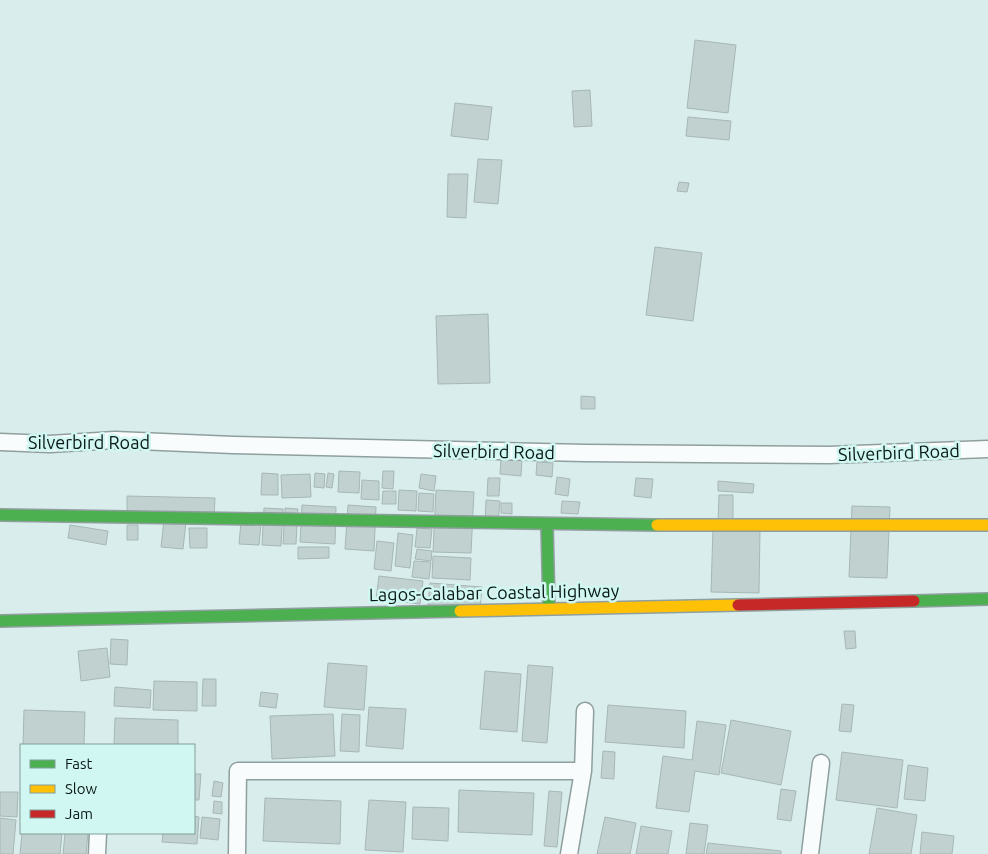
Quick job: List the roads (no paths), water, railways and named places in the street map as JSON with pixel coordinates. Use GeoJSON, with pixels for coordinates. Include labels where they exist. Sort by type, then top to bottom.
{"type":"FeatureCollection","features":[{"type":"Feature","properties":{"kind":"highway"},"geometry":{"type":"LineString","coordinates":[[0,515],[548,525],[988,526]]}},
{"type":"Feature","properties":{"kind":"highway"},"geometry":{"type":"LineString","coordinates":[[548,525],[550,608]]}},
{"type":"Feature","properties":{"kind":"highway","name":"Lagos-Calabar Coastal Highway"},"geometry":{"type":"LineString","coordinates":[[0,621],[988,598]]}},
{"type":"Feature","properties":{"kind":"street","name":"Silverbird Road"},"geometry":{"type":"LineString","coordinates":[[0,442],[50,444],[116,440],[233,445],[829,455],[988,449]]}},
{"type":"Feature","properties":{"kind":"street"},"geometry":{"type":"LineString","coordinates":[[569,854],[583,771],[585,711]]}},
{"type":"Feature","properties":{"kind":"street"},"geometry":{"type":"LineString","coordinates":[[810,854],[821,762]]}},
{"type":"Feature","properties":{"kind":"street"},"geometry":{"type":"LineString","coordinates":[[237,854],[238,771],[583,771]]}},
{"type":"Feature","properties":{"kind":"street"},"geometry":{"type":"LineString","coordinates":[[97,854],[98,834]]}}]}
